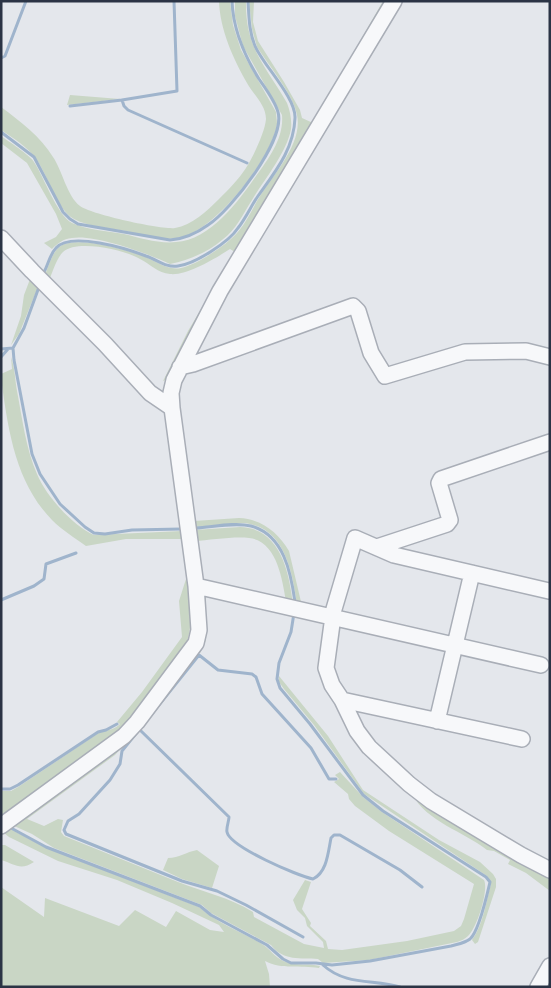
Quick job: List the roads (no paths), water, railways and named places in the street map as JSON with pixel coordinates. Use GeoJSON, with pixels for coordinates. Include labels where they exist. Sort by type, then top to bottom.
{"type":"FeatureCollection","features":[{"type":"Feature","properties":{"kind":"street"},"geometry":{"type":"LineString","coordinates":[[1,826],[124,736],[137,722],[196,643],[199,630],[196,586],[171,393],[180,367],[220,291],[394,1]]}},
{"type":"Feature","properties":{"kind":"street"},"geometry":{"type":"LineString","coordinates":[[1,238],[32,272],[105,344],[150,393],[172,408]]}},
{"type":"Feature","properties":{"kind":"street"},"geometry":{"type":"LineString","coordinates":[[180,367],[353,306],[358,311],[371,353],[386,376],[465,352],[526,352],[550,357]]}},
{"type":"Feature","properties":{"kind":"street"},"geometry":{"type":"LineString","coordinates":[[377,547],[447,524],[450,520],[439,483],[440,479],[550,442]]}},
{"type":"Feature","properties":{"kind":"street"},"geometry":{"type":"LineString","coordinates":[[549,591],[394,555],[355,538],[332,617],[326,668],[332,685],[342,700],[357,731],[369,748],[431,801],[521,855],[550,870]]}},
{"type":"Feature","properties":{"kind":"street"},"geometry":{"type":"LineString","coordinates":[[438,721],[472,573]]}},
{"type":"Feature","properties":{"kind":"street"},"geometry":{"type":"LineString","coordinates":[[196,586],[541,665]]}},
{"type":"Feature","properties":{"kind":"street"},"geometry":{"type":"LineString","coordinates":[[342,700],[522,739]]}},
{"type":"Feature","properties":{"kind":"street"},"geometry":{"type":"LineString","coordinates":[[538,987],[550,966]]}},
{"type":"Feature","properties":{"kind":"waterway"},"geometry":{"type":"LineString","coordinates":[[1,58],[5,56],[26,1]]}},
{"type":"Feature","properties":{"kind":"waterway"},"geometry":{"type":"LineString","coordinates":[[70,106],[177,91],[174,1]]}},
{"type":"Feature","properties":{"kind":"waterway"},"geometry":{"type":"LineString","coordinates":[[1,132],[34,157],[63,212],[78,224],[170,240],[185,237],[199,231],[230,205],[255,173],[274,139],[278,124],[278,112],[275,104],[259,79],[240,42],[232,1]]}},
{"type":"Feature","properties":{"kind":"waterway"},"geometry":{"type":"LineString","coordinates":[[44,272],[54,250],[63,243],[73,241],[100,243],[138,253],[166,265],[178,266],[211,252],[234,234],[282,160],[291,140],[295,118],[290,101],[255,46],[250,30],[248,1]]}},
{"type":"Feature","properties":{"kind":"waterway"},"geometry":{"type":"LineString","coordinates":[[122,100],[128,110],[247,163]]}},
{"type":"Feature","properties":{"kind":"waterway"},"geometry":{"type":"LineString","coordinates":[[39,287],[24,328],[13,348],[32,454],[40,474],[60,504],[94,533],[105,534],[132,530],[181,529]]}},
{"type":"Feature","properties":{"kind":"waterway"},"geometry":{"type":"LineString","coordinates":[[1,349],[13,348]]}},
{"type":"Feature","properties":{"kind":"waterway"},"geometry":{"type":"LineString","coordinates":[[1,357],[8,349]]}},
{"type":"Feature","properties":{"kind":"waterway"},"geometry":{"type":"LineString","coordinates":[[196,528],[238,524],[251,526],[262,531],[271,538],[284,556],[295,602]]}},
{"type":"Feature","properties":{"kind":"waterway"},"geometry":{"type":"LineString","coordinates":[[1,600],[34,586],[44,579],[46,564],[76,553]]}},
{"type":"Feature","properties":{"kind":"waterway"},"geometry":{"type":"LineString","coordinates":[[11,828],[46,847],[200,906],[211,915],[267,945],[283,959],[291,963],[332,965],[370,961],[451,946],[470,939],[477,929],[490,882],[486,877],[383,811],[363,795],[310,724],[280,688],[277,679],[279,663],[291,632],[294,613]]}},
{"type":"Feature","properties":{"kind":"waterway"},"geometry":{"type":"LineString","coordinates":[[303,937],[217,891],[182,881],[66,834],[64,830],[68,821],[79,814],[110,780],[120,764],[122,751],[199,655],[218,670],[252,674],[256,677],[262,694],[311,748],[329,779],[336,779]]}},
{"type":"Feature","properties":{"kind":"waterway"},"geometry":{"type":"LineString","coordinates":[[1,789],[10,789],[18,785],[98,732],[117,724]]}},
{"type":"Feature","properties":{"kind":"waterway"},"geometry":{"type":"LineString","coordinates":[[140,730],[229,817],[227,832],[231,838],[252,853],[280,867],[313,879],[318,876],[324,867],[331,838],[334,835],[340,835],[400,870],[422,887]]}},
{"type":"Feature","properties":{"kind":"waterway"},"geometry":{"type":"LineString","coordinates":[[323,965],[332,972],[351,979],[400,987]]}}]}
